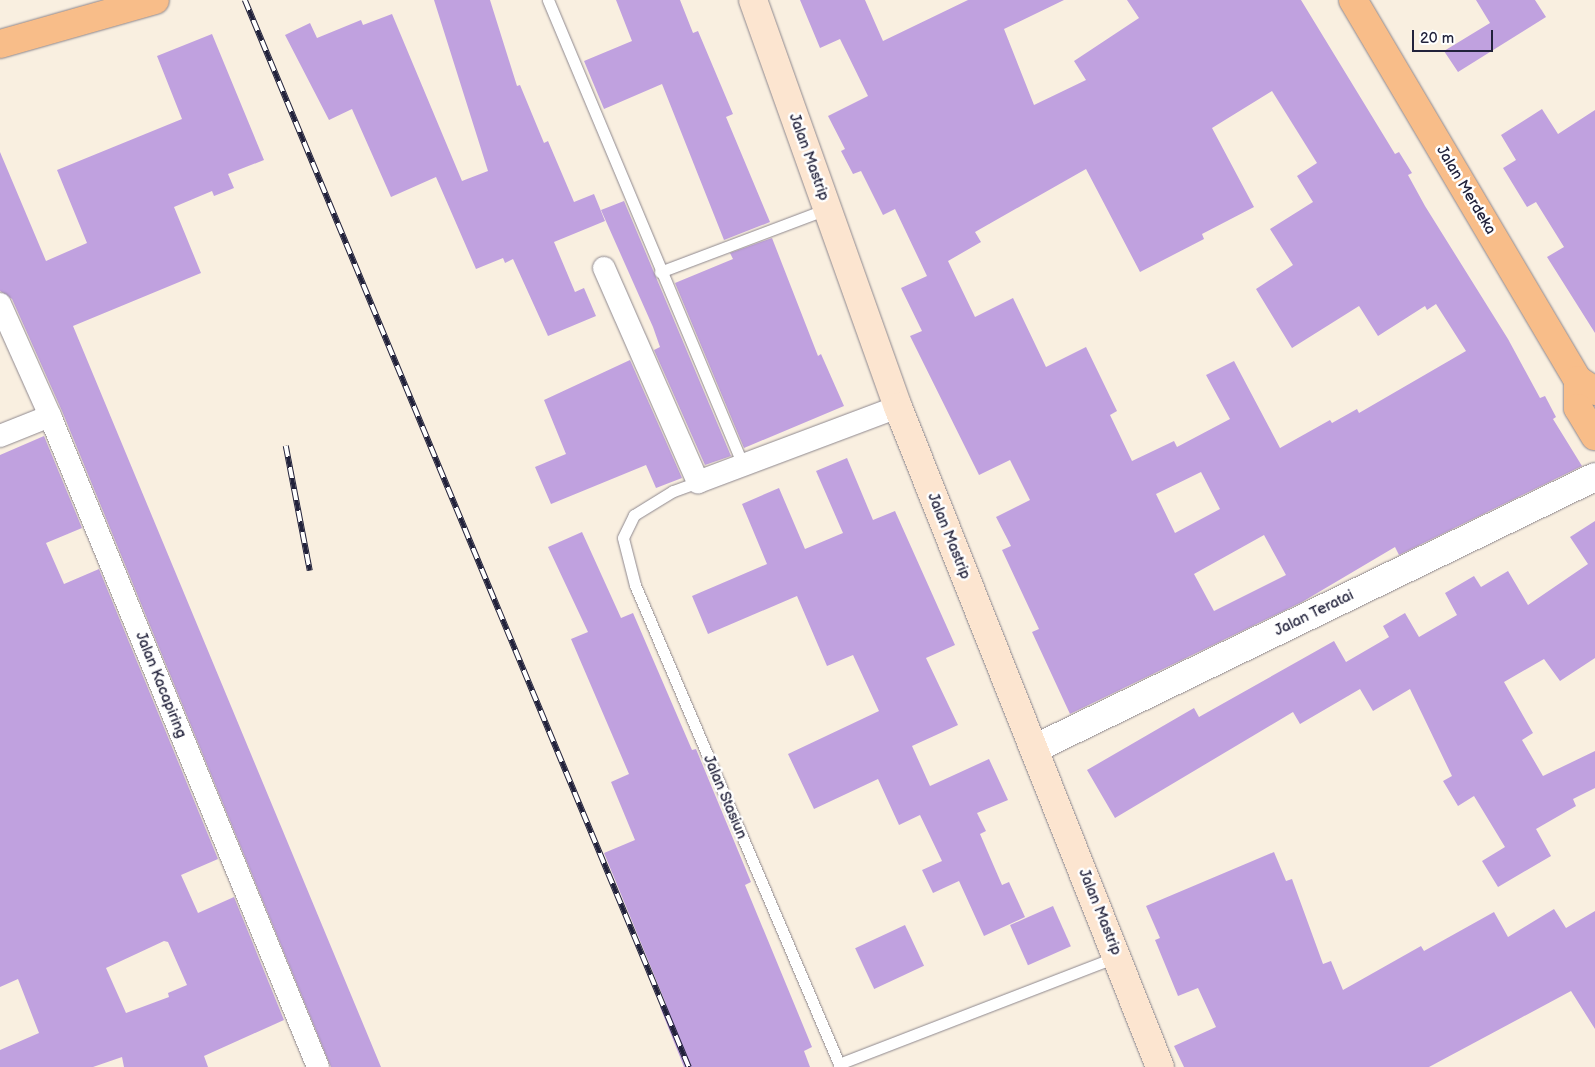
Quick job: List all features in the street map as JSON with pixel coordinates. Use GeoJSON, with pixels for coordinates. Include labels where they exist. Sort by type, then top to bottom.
{"type":"FeatureCollection","features":[{"type":"Feature","properties":{"kind":"main road"},"geometry":{"type":"LineString","coordinates":[[0,44],[155,0]]}},
{"type":"Feature","properties":{"kind":"main road","name":"Jalan Mastrip"},"geometry":{"type":"LineString","coordinates":[[753,0],[898,407],[1034,749],[1119,956],[1160,1067]]}},
{"type":"Feature","properties":{"kind":"main road","name":"Jalan Merdeka"},"geometry":{"type":"LineString","coordinates":[[1353,0],[1587,386],[1578,408],[1595,436]]}},
{"type":"Feature","properties":{"kind":"street"},"geometry":{"type":"LineString","coordinates":[[604,268],[698,482]]}},
{"type":"Feature","properties":{"kind":"street","name":"Jalan Kacapiring"},"geometry":{"type":"LineString","coordinates":[[0,304],[50,416],[318,1067]]}},
{"type":"Feature","properties":{"kind":"street","name":"Jalan Stasiun"},"geometry":{"type":"LineString","coordinates":[[698,482],[898,407]]}},
{"type":"Feature","properties":{"kind":"street"},"geometry":{"type":"LineString","coordinates":[[0,436],[50,416]]}},
{"type":"Feature","properties":{"kind":"street","name":"Jalan Teratai"},"geometry":{"type":"LineString","coordinates":[[1034,749],[1595,476]]}},
{"type":"Feature","properties":{"kind":"lane"},"geometry":{"type":"LineString","coordinates":[[548,0],[660,272],[743,465]]}},
{"type":"Feature","properties":{"kind":"lane"},"geometry":{"type":"LineString","coordinates":[[660,272],[827,209]]}},
{"type":"Feature","properties":{"kind":"lane","name":"Jalan Stasiun"},"geometry":{"type":"LineString","coordinates":[[698,482],[673,491],[634,514],[623,538],[635,585],[839,1066],[1119,956]]}},
{"type":"Feature","properties":{"kind":"building"},"geometry":{"type":"Polygon","coordinates":[[[434,0],[490,0],[517,86],[520,85],[544,143],[548,141],[574,202],[594,194],[605,221],[554,242],[575,292],[584,288],[596,316],[548,336],[513,259],[505,263],[503,258],[476,269],[436,177],[391,197],[352,109],[329,120],[285,35],[310,23],[317,38],[361,20],[363,25],[392,14],[462,181],[488,171],[434,0]]]}},
{"type":"Feature","properties":{"kind":"building"},"geometry":{"type":"Polygon","coordinates":[[[616,0],[680,0],[693,33],[698,31],[733,114],[726,117],[770,222],[724,240],[662,84],[604,109],[584,61],[632,41],[616,0]]]}},
{"type":"Feature","properties":{"kind":"building"},"geometry":{"type":"Polygon","coordinates":[[[800,0],[865,0],[883,41],[968,0],[1064,0],[1004,29],[1034,105],[1086,80],[1074,61],[1139,18],[1127,0],[1301,0],[1395,154],[1399,152],[1412,173],[1408,175],[1425,206],[1508,339],[1540,398],[1545,396],[1556,417],[1553,419],[1582,466],[1399,555],[1395,547],[1302,602],[1070,714],[1032,632],[1039,629],[1002,550],[1011,546],[996,517],[1030,500],[1010,460],[979,475],[910,336],[922,331],[901,288],[927,276],[895,209],[883,215],[861,171],[853,174],[841,151],[845,149],[828,116],[868,96],[840,39],[820,48],[800,0]],[[1272,91],[1212,128],[1254,207],[1202,234],[1204,239],[1140,272],[1086,169],[975,232],[981,242],[948,261],[975,317],[1013,298],[1046,367],[1086,347],[1117,411],[1110,415],[1132,461],[1174,441],[1177,447],[1230,419],[1206,375],[1234,361],[1280,448],[1330,420],[1332,423],[1357,409],[1359,413],[1466,351],[1436,304],[1427,310],[1425,306],[1378,336],[1359,306],[1292,348],[1256,289],[1293,265],[1270,229],[1313,202],[1297,176],[1317,163],[1272,91]],[[1201,472],[1156,494],[1175,533],[1220,509],[1201,472]],[[1264,535],[1194,574],[1214,611],[1286,575],[1264,535]]]}},
{"type":"Feature","properties":{"kind":"building"},"geometry":{"type":"Polygon","coordinates":[[[1476,0],[1535,0],[1546,17],[1458,72],[1444,51],[1490,23],[1476,0]]]}},
{"type":"Feature","properties":{"kind":"building"},"geometry":{"type":"Polygon","coordinates":[[[212,34],[264,160],[228,174],[234,188],[214,196],[212,191],[174,207],[201,273],[73,326],[381,1067],[331,1067],[62,411],[12,299],[0,291],[0,152],[46,261],[87,243],[57,170],[182,119],[157,56],[212,34]]]}},
{"type":"Feature","properties":{"kind":"building"},"geometry":{"type":"Polygon","coordinates":[[[1542,109],[1558,134],[1595,110],[1595,333],[1547,257],[1564,247],[1536,202],[1527,207],[1503,168],[1516,160],[1501,135],[1542,109]]]}},
{"type":"Feature","properties":{"kind":"building"},"geometry":{"type":"Polygon","coordinates":[[[624,201],[731,456],[705,465],[654,350],[660,347],[653,327],[601,210],[624,201]]]}},
{"type":"Feature","properties":{"kind":"building"},"geometry":{"type":"Polygon","coordinates":[[[772,238],[818,356],[821,354],[844,406],[744,448],[675,283],[733,259],[730,253],[772,238]]]}},
{"type":"Feature","properties":{"kind":"building"},"geometry":{"type":"Polygon","coordinates":[[[630,360],[682,478],[656,488],[646,465],[551,504],[535,467],[566,454],[544,400],[630,360]]]}},
{"type":"Feature","properties":{"kind":"building"},"geometry":{"type":"Polygon","coordinates":[[[44,436],[82,528],[46,543],[64,584],[99,569],[218,859],[181,875],[198,913],[234,897],[284,1020],[204,1056],[208,1067],[124,1067],[122,1057],[93,1067],[0,1067],[0,1050],[39,1033],[18,979],[0,987],[0,455],[44,436]],[[164,941],[106,968],[126,1013],[169,997],[168,993],[187,985],[168,942],[164,941]]]}},
{"type":"Feature","properties":{"kind":"building"},"geometry":{"type":"Polygon","coordinates":[[[847,458],[873,520],[895,511],[955,645],[926,658],[958,725],[912,746],[930,786],[989,759],[1008,800],[977,813],[986,831],[980,834],[1002,885],[1009,882],[1025,917],[984,936],[959,881],[933,893],[922,870],[942,861],[920,815],[899,825],[878,779],[814,809],[788,754],[879,711],[853,655],[827,666],[797,596],[708,634],[692,596],[767,564],[742,504],[779,488],[805,549],[843,533],[816,471],[847,458]]]}},
{"type":"Feature","properties":{"kind":"building"},"geometry":{"type":"Polygon","coordinates":[[[1595,521],[1595,658],[1560,681],[1544,659],[1504,682],[1533,733],[1522,740],[1543,776],[1595,751],[1595,788],[1573,799],[1576,806],[1536,829],[1551,856],[1498,887],[1482,861],[1505,847],[1474,796],[1458,806],[1443,781],[1452,776],[1410,689],[1373,711],[1360,689],[1300,724],[1293,712],[1115,818],[1087,770],[1194,708],[1199,717],[1334,641],[1346,662],[1389,637],[1383,626],[1405,613],[1419,637],[1457,615],[1445,593],[1474,576],[1481,587],[1508,571],[1528,605],[1588,564],[1570,537],[1595,521]]]}},
{"type":"Feature","properties":{"kind":"building"},"geometry":{"type":"Polygon","coordinates":[[[582,532],[621,618],[633,613],[692,750],[696,749],[751,882],[745,885],[812,1047],[804,1051],[810,1067],[684,1067],[660,1007],[666,1004],[604,853],[635,840],[611,782],[629,774],[571,639],[588,632],[548,547],[582,532]]]}},
{"type":"Feature","properties":{"kind":"building"},"geometry":{"type":"Polygon","coordinates":[[[1274,852],[1286,881],[1292,879],[1323,964],[1331,961],[1343,990],[1421,946],[1424,951],[1494,912],[1508,937],[1554,909],[1566,928],[1595,911],[1595,1029],[1571,991],[1429,1067],[1184,1067],[1174,1046],[1216,1027],[1198,988],[1178,996],[1155,940],[1160,938],[1146,906],[1274,852]]]}},
{"type":"Feature","properties":{"kind":"building"},"geometry":{"type":"Polygon","coordinates":[[[1053,906],[1071,946],[1028,965],[1010,925],[1053,906]]]}},
{"type":"Feature","properties":{"kind":"building"},"geometry":{"type":"Polygon","coordinates":[[[905,925],[924,966],[874,989],[855,948],[905,925]]]}},
{"type":"Feature","properties":{"kind":"railway"},"geometry":{"type":"LineString","coordinates":[[245,0],[689,1067]]}},
{"type":"Feature","properties":{"kind":"railway"},"geometry":{"type":"LineString","coordinates":[[286,446],[310,571]]}}]}
